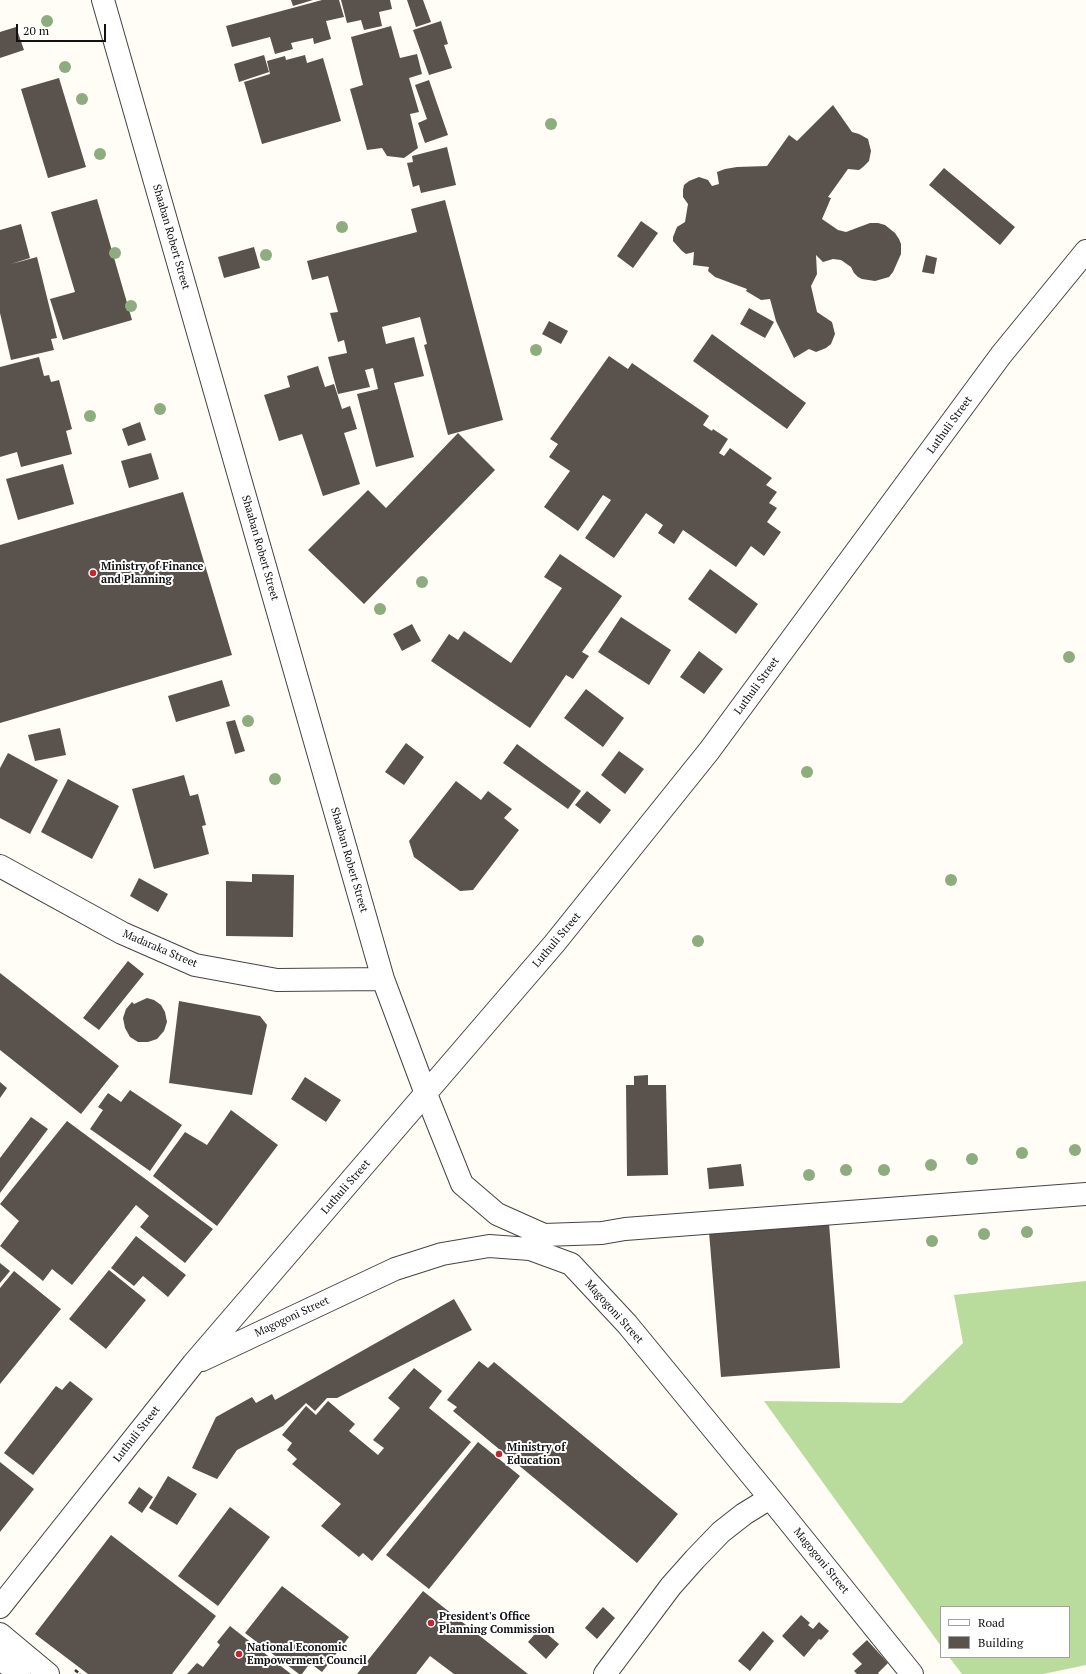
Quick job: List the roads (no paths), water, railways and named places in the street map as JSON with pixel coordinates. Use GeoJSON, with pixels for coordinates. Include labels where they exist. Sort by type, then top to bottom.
{"type":"FeatureCollection","features":[{"type":"Feature","properties":{"kind":"street","name":"Shaaban Robert Street"},"geometry":{"type":"LineString","coordinates":[[103,0],[383,978],[426,1094],[462,1184],[497,1214],[537,1242]]}},
{"type":"Feature","properties":{"kind":"street","name":"Luthuli Street"},"geometry":{"type":"LineString","coordinates":[[0,1608],[193,1364],[554,944],[710,751],[1001,355],[1086,251]]}},
{"type":"Feature","properties":{"kind":"street","name":"Madaraka Street"},"geometry":{"type":"LineString","coordinates":[[0,866],[122,933],[195,965],[277,980],[383,978]]}},
{"type":"Feature","properties":{"kind":"street"},"geometry":{"type":"LineString","coordinates":[[537,1242],[584,1234],[1086,1194]]}},
{"type":"Feature","properties":{"kind":"street"},"geometry":{"type":"LineString","coordinates":[[572,1264],[584,1234]]}},
{"type":"Feature","properties":{"kind":"street","name":"Magogoni Street"},"geometry":{"type":"LineString","coordinates":[[193,1364],[395,1269],[442,1254],[489,1246],[537,1242],[572,1264],[627,1324],[912,1674]]}},
{"type":"Feature","properties":{"kind":"street"},"geometry":{"type":"LineString","coordinates":[[605,1674],[671,1586],[695,1559],[721,1532],[744,1514],[770,1498]]}},
{"type":"Feature","properties":{"kind":"street"},"geometry":{"type":"LineString","coordinates":[[0,1634],[48,1674]]}},
{"type":"Feature","properties":{"kind":"street"},"geometry":{"type":"LineString","coordinates":[[0,1658],[19,1674]]}},
{"type":"Feature","properties":{"kind":"place","name":"Ministry of Finance and Planning"},"geometry":{"type":"Point","coordinates":[93,573]}},
{"type":"Feature","properties":{"kind":"place","name":"Ministry of Education"},"geometry":{"type":"Point","coordinates":[499,1454]}},
{"type":"Feature","properties":{"kind":"place","name":"President's Office Planning Commission"},"geometry":{"type":"Point","coordinates":[431,1623]}},
{"type":"Feature","properties":{"kind":"place","name":"National Economic Empowerment Council"},"geometry":{"type":"Point","coordinates":[239,1654]}}]}
